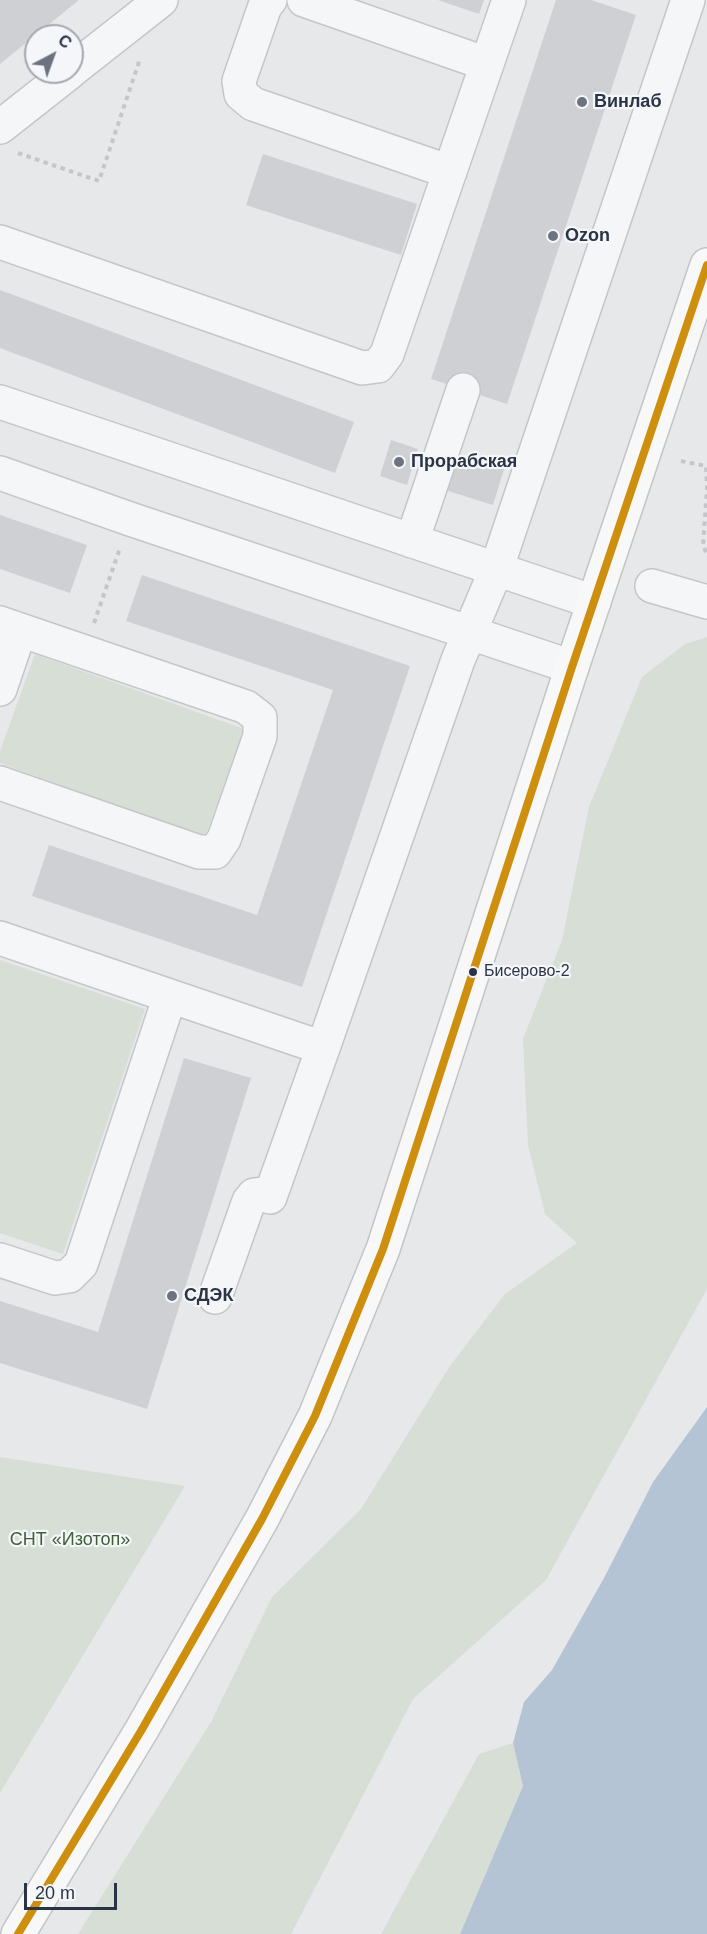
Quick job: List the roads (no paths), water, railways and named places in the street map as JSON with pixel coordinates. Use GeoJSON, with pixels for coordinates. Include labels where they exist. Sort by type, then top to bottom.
{"type":"FeatureCollection","features":[{"type":"Feature","properties":{"kind":"main road"},"geometry":{"type":"LineString","coordinates":[[18,1934],[153,1710],[262,1519],[315,1416],[383,1249],[572,667],[707,265]]}},
{"type":"Feature","properties":{"kind":"lane"},"geometry":{"type":"LineString","coordinates":[[84,61],[161,0]]}},
{"type":"Feature","properties":{"kind":"lane"},"geometry":{"type":"LineString","coordinates":[[270,0],[265,6],[239,81],[241,94],[253,104],[450,172]]}},
{"type":"Feature","properties":{"kind":"lane"},"geometry":{"type":"LineString","coordinates":[[304,0],[487,64]]}},
{"type":"Feature","properties":{"kind":"lane"},"geometry":{"type":"LineString","coordinates":[[0,242],[362,368],[378,366],[387,354],[509,0]]}},
{"type":"Feature","properties":{"kind":"lane"},"geometry":{"type":"LineString","coordinates":[[215,1297],[249,1201],[254,1195],[262,1194],[270,1197],[468,633],[496,570],[688,0]]}},
{"type":"Feature","properties":{"kind":"lane"},"geometry":{"type":"LineString","coordinates":[[6,139],[59,84]]}},
{"type":"Feature","properties":{"kind":"lane"},"geometry":{"type":"LineString","coordinates":[[412,541],[463,390]]}},
{"type":"Feature","properties":{"kind":"lane"},"geometry":{"type":"LineString","coordinates":[[0,402],[594,602]]}},
{"type":"Feature","properties":{"kind":"lane"},"geometry":{"type":"LineString","coordinates":[[0,473],[130,519],[572,667]]}},
{"type":"Feature","properties":{"kind":"lane"},"geometry":{"type":"LineString","coordinates":[[652,586],[707,602]]}},
{"type":"Feature","properties":{"kind":"lane"},"geometry":{"type":"LineString","coordinates":[[0,689],[10,627],[246,707],[260,718],[260,736],[224,839],[215,852],[199,852],[0,783]]}},
{"type":"Feature","properties":{"kind":"lane"},"geometry":{"type":"LineString","coordinates":[[0,938],[323,1048]]}},
{"type":"Feature","properties":{"kind":"lane"},"geometry":{"type":"LineString","coordinates":[[0,1260],[55,1278],[69,1276],[81,1264],[170,996]]}},
{"type":"Feature","properties":{"kind":"water"},"geometry":{"type":"Polygon","coordinates":[[[707,1407],[707,1934],[460,1934],[523,1786],[513,1743],[524,1702],[552,1670],[604,1578],[653,1482],[707,1407]]]}},
{"type":"Feature","properties":{"kind":"place","name":"Винлаб"},"geometry":{"type":"Point","coordinates":[582,102]}},
{"type":"Feature","properties":{"kind":"place","name":"Ozon"},"geometry":{"type":"Point","coordinates":[553,236]}},
{"type":"Feature","properties":{"kind":"place","name":"Прорабская"},"geometry":{"type":"Point","coordinates":[399,462]}},
{"type":"Feature","properties":{"kind":"place","name":"Бисерово-2"},"geometry":{"type":"Point","coordinates":[473,972]}},
{"type":"Feature","properties":{"kind":"place","name":"СДЭК"},"geometry":{"type":"Point","coordinates":[172,1296]}},
{"type":"Feature","properties":{"kind":"park label","name":"СНТ «Изотоп»"},"geometry":{"type":"Point","coordinates":[70,1540]}}]}
